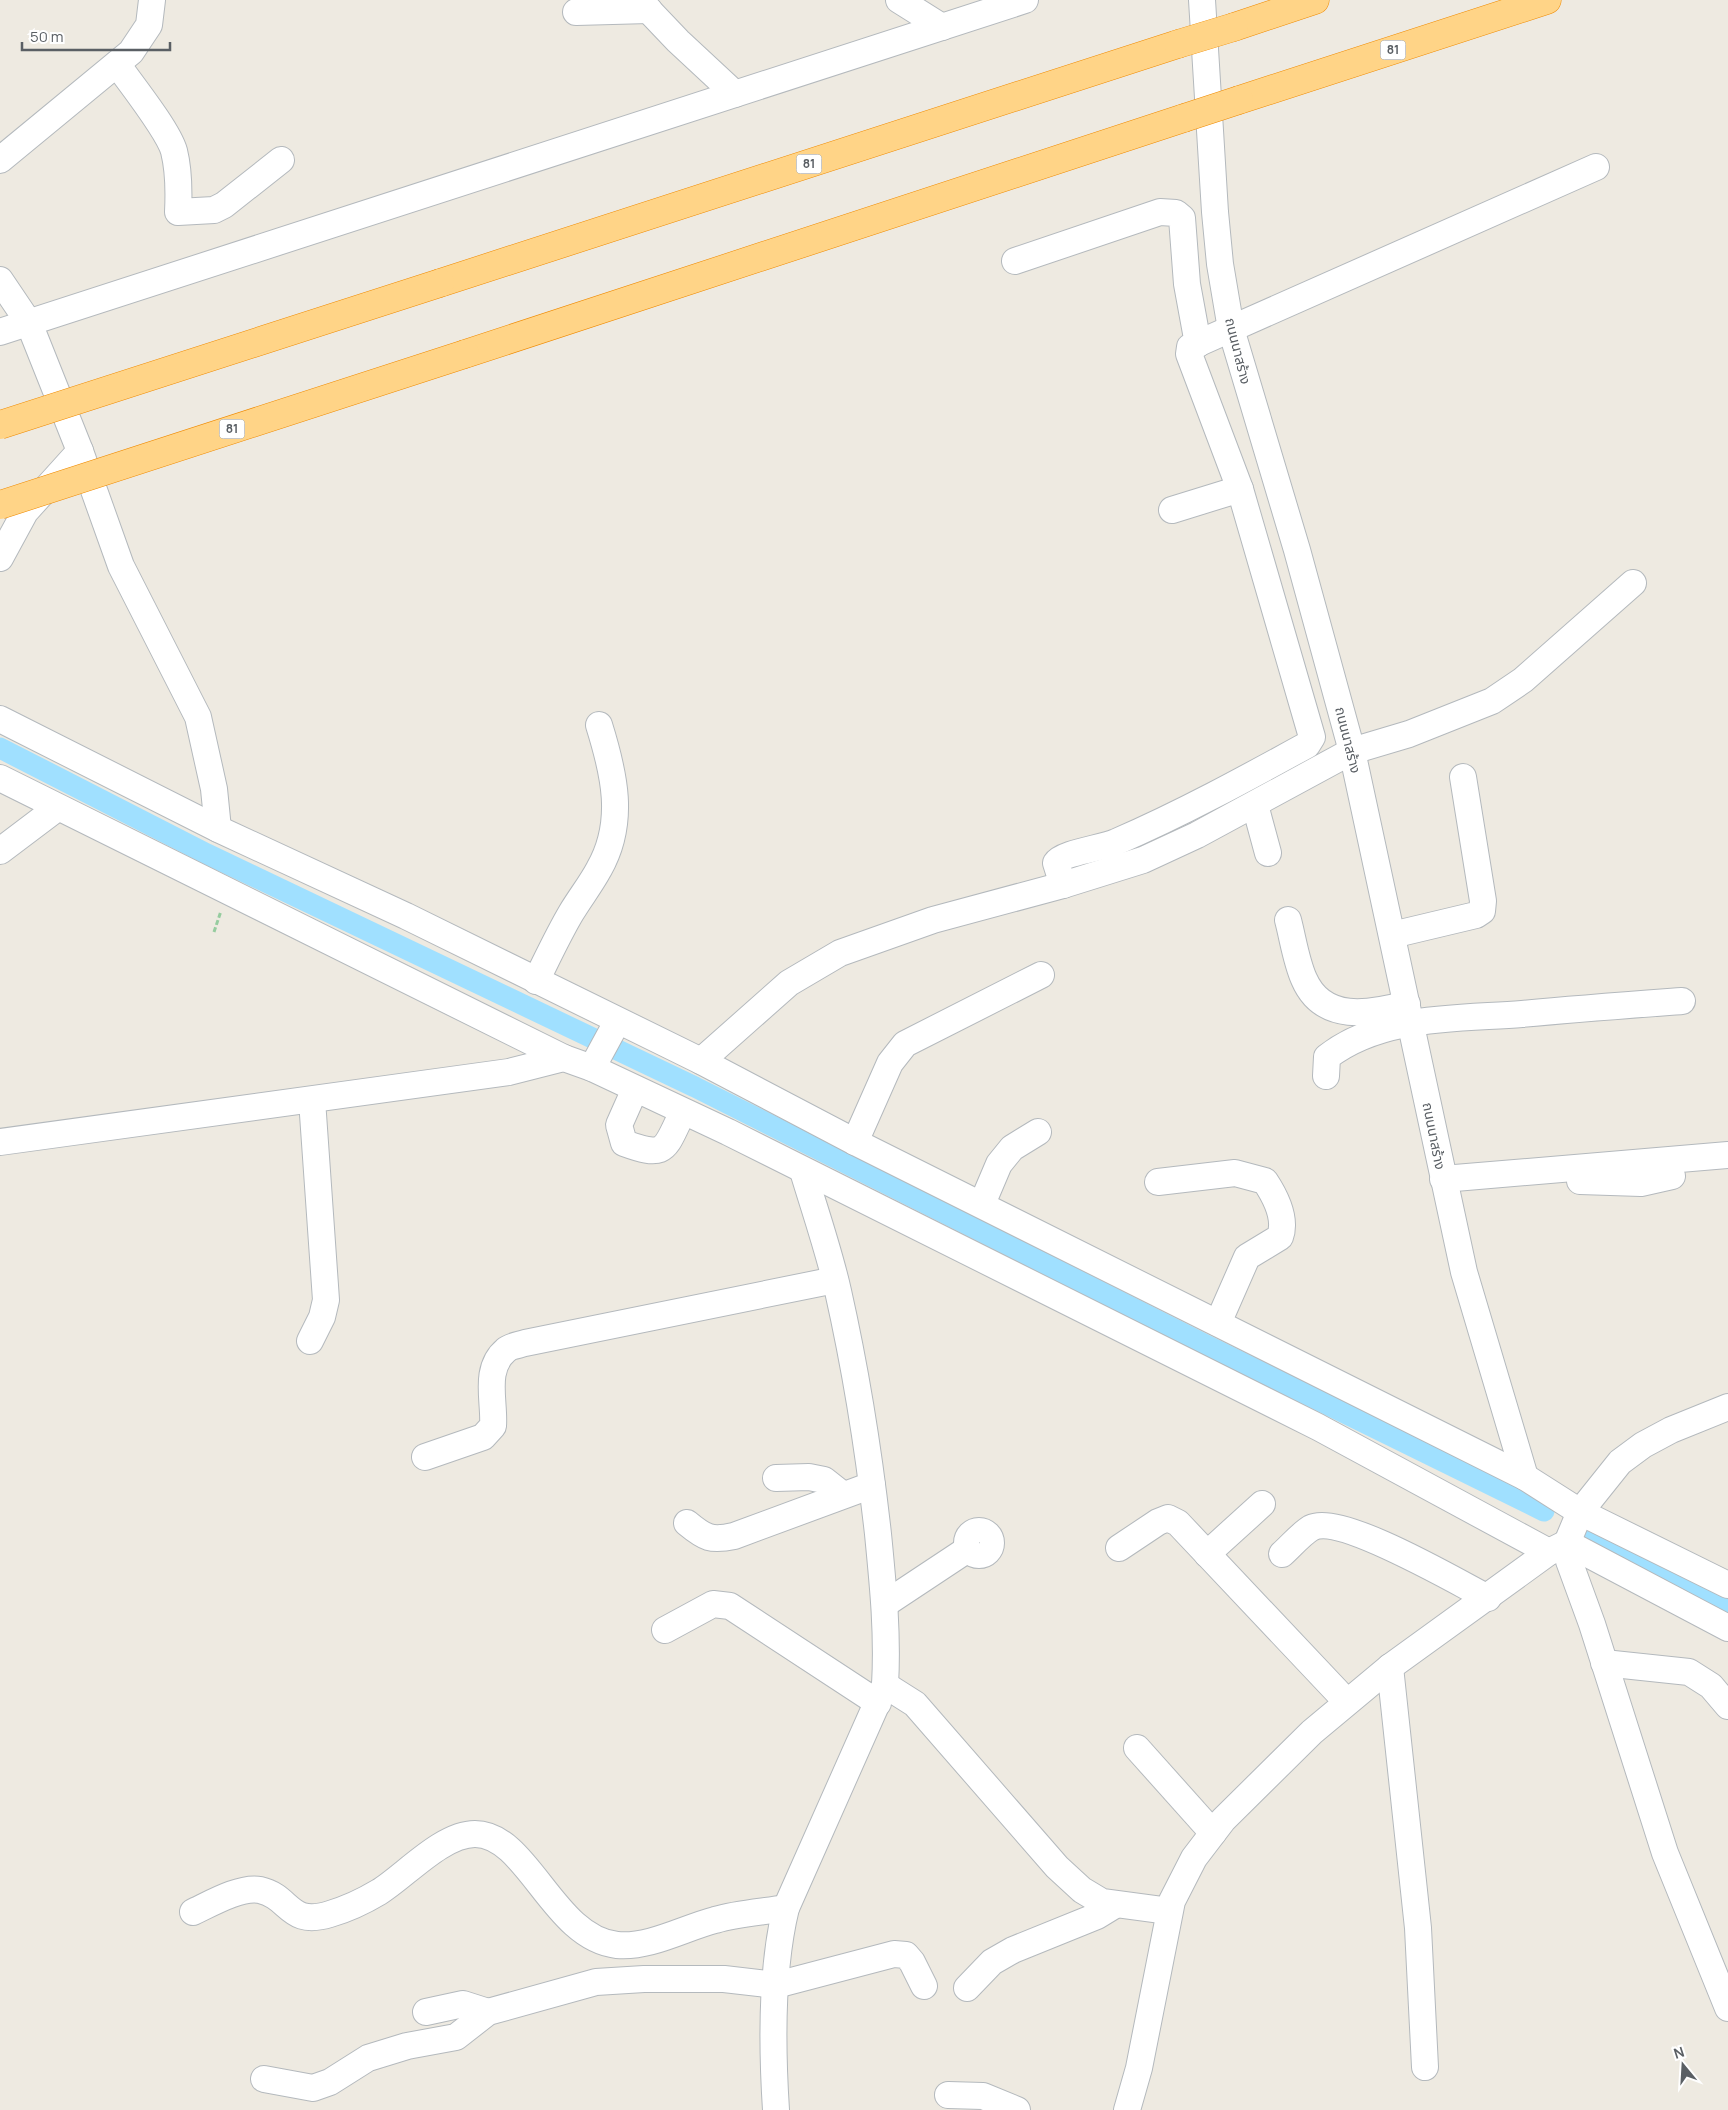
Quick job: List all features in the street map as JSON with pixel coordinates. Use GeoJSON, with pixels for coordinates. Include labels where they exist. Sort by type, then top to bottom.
{"type":"FeatureCollection","features":[{"type":"Feature","properties":{"kind":"highway","name":"81"},"geometry":{"type":"LineString","coordinates":[[0,426],[1315,0]]}},
{"type":"Feature","properties":{"kind":"highway","name":"81"},"geometry":{"type":"LineString","coordinates":[[0,505],[1547,0]]}},
{"type":"Feature","properties":{"kind":"street"},"geometry":{"type":"LineString","coordinates":[[0,160],[131,52],[149,25],[152,0]]}},
{"type":"Feature","properties":{"kind":"street"},"geometry":{"type":"LineString","coordinates":[[899,0],[942,27]]}},
{"type":"Feature","properties":{"kind":"street"},"geometry":{"type":"LineString","coordinates":[[0,332],[1025,0]]}},
{"type":"Feature","properties":{"kind":"street","name":"ถนนนาสร้าง"},"geometry":{"type":"LineString","coordinates":[[1202,0],[1216,220],[1220,264],[1231,329],[1297,550],[1352,750],[1464,1272],[1525,1478]]}},
{"type":"Feature","properties":{"kind":"street"},"geometry":{"type":"LineString","coordinates":[[576,12],[644,5],[678,41],[735,94]]}},
{"type":"Feature","properties":{"kind":"street"},"geometry":{"type":"LineString","coordinates":[[117,64],[151,112],[173,149],[179,184],[178,212],[214,210],[224,205],[281,160]]}},
{"type":"Feature","properties":{"kind":"street"},"geometry":{"type":"LineString","coordinates":[[1063,885],[1056,863],[1061,858],[1103,848],[1141,832],[1307,745],[1312,737],[1240,489],[1189,354],[1190,347],[1596,167]]}},
{"type":"Feature","properties":{"kind":"street"},"geometry":{"type":"LineString","coordinates":[[1015,261],[1160,212],[1176,213],[1182,218],[1188,284],[1198,344]]}},
{"type":"Feature","properties":{"kind":"street"},"geometry":{"type":"LineString","coordinates":[[0,280],[29,323],[80,451],[121,566],[198,717],[214,789],[218,829]]}},
{"type":"Feature","properties":{"kind":"street"},"geometry":{"type":"LineString","coordinates":[[0,558],[25,512],[80,451]]}},
{"type":"Feature","properties":{"kind":"street"},"geometry":{"type":"LineString","coordinates":[[1172,510],[1240,489]]}},
{"type":"Feature","properties":{"kind":"street"},"geometry":{"type":"LineString","coordinates":[[702,1061],[789,984],[840,953],[933,920],[1063,885],[1143,860],[1197,835],[1352,750],[1409,734],[1492,701],[1523,680],[1633,583]]}},
{"type":"Feature","properties":{"kind":"street"},"geometry":{"type":"LineString","coordinates":[[0,719],[218,829],[406,916],[536,981],[615,1027],[702,1061],[855,1142],[982,1204],[1525,1478],[1580,1512],[1728,1585]]}},
{"type":"Feature","properties":{"kind":"street"},"geometry":{"type":"LineString","coordinates":[[536,981],[570,914],[600,868],[610,846],[616,794],[612,767],[599,725]]}},
{"type":"Feature","properties":{"kind":"street"},"geometry":{"type":"LineString","coordinates":[[1392,935],[1476,915],[1482,911],[1483,901],[1463,777]]}},
{"type":"Feature","properties":{"kind":"street"},"geometry":{"type":"LineString","coordinates":[[0,778],[57,808],[564,1058],[595,1064],[635,1090],[728,1132],[1558,1548],[1728,1628]]}},
{"type":"Feature","properties":{"kind":"street"},"geometry":{"type":"LineString","coordinates":[[1255,804],[1268,853]]}},
{"type":"Feature","properties":{"kind":"street"},"geometry":{"type":"LineString","coordinates":[[0,851],[57,808]]}},
{"type":"Feature","properties":{"kind":"street"},"geometry":{"type":"LineString","coordinates":[[1288,920],[1304,979],[1313,995],[1326,1007],[1349,1013],[1409,1013],[1682,1000]]}},
{"type":"Feature","properties":{"kind":"street"},"geometry":{"type":"LineString","coordinates":[[855,1142],[890,1063],[904,1044],[1041,975]]}},
{"type":"Feature","properties":{"kind":"street"},"geometry":{"type":"LineString","coordinates":[[1326,1076],[1328,1057],[1343,1044],[1409,1013]]}},
{"type":"Feature","properties":{"kind":"street"},"geometry":{"type":"LineString","coordinates":[[595,1064],[615,1027]]}},
{"type":"Feature","properties":{"kind":"street"},"geometry":{"type":"LineString","coordinates":[[0,1142],[509,1072],[564,1058]]}},
{"type":"Feature","properties":{"kind":"street"},"geometry":{"type":"LineString","coordinates":[[635,1090],[619,1125],[624,1143],[648,1151],[656,1151],[665,1147],[683,1112]]}},
{"type":"Feature","properties":{"kind":"street"},"geometry":{"type":"LineString","coordinates":[[310,1341],[322,1317],[326,1300],[312,1100]]}},
{"type":"Feature","properties":{"kind":"street"},"geometry":{"type":"LineString","coordinates":[[982,1204],[999,1164],[1012,1148],[1038,1132]]}},
{"type":"Feature","properties":{"kind":"street"},"geometry":{"type":"LineString","coordinates":[[1443,1179],[1728,1155]]}},
{"type":"Feature","properties":{"kind":"street"},"geometry":{"type":"LineString","coordinates":[[776,2110],[774,2032],[780,1930],[786,1908],[868,1718],[881,1694],[888,1648],[872,1485],[858,1393],[835,1280],[803,1171]]}},
{"type":"Feature","properties":{"kind":"street"},"geometry":{"type":"LineString","coordinates":[[1536,1171],[1568,1182],[1624,1184],[1641,1183],[1672,1176]]}},
{"type":"Feature","properties":{"kind":"street"},"geometry":{"type":"LineString","coordinates":[[1158,1182],[1235,1173],[1265,1181],[1274,1194],[1283,1229],[1280,1237],[1247,1257],[1218,1323]]}},
{"type":"Feature","properties":{"kind":"street"},"geometry":{"type":"LineString","coordinates":[[425,1457],[483,1437],[493,1426],[490,1390],[495,1366],[506,1349],[525,1343],[835,1280]]}},
{"type":"Feature","properties":{"kind":"street"},"geometry":{"type":"LineString","coordinates":[[1127,2110],[1139,2068],[1172,1901],[1194,1858],[1223,1820],[1312,1732],[1390,1667],[1558,1548],[1580,1512],[1620,1462],[1643,1445],[1670,1430],[1728,1407]]}},
{"type":"Feature","properties":{"kind":"street"},"geometry":{"type":"LineString","coordinates":[[776,1478],[809,1477],[824,1480],[843,1496]]}},
{"type":"Feature","properties":{"kind":"street"},"geometry":{"type":"LineString","coordinates":[[687,1523],[700,1534],[716,1540],[734,1536],[872,1485]]}},
{"type":"Feature","properties":{"kind":"street"},"geometry":{"type":"LineString","coordinates":[[1207,1554],[1262,1504]]}},
{"type":"Feature","properties":{"kind":"street"},"geometry":{"type":"LineString","coordinates":[[1119,1548],[1158,1522],[1168,1518],[1178,1523],[1347,1702]]}},
{"type":"Feature","properties":{"kind":"street"},"geometry":{"type":"LineString","coordinates":[[1282,1554],[1312,1528],[1330,1525],[1365,1536],[1488,1598]]}},
{"type":"Feature","properties":{"kind":"street"},"geometry":{"type":"LineString","coordinates":[[1558,1548],[1569,1561],[1665,1853],[1728,2008]]}},
{"type":"Feature","properties":{"kind":"street"},"geometry":{"type":"LineString","coordinates":[[885,1604],[968,1549]]}},
{"type":"Feature","properties":{"kind":"street"},"geometry":{"type":"LineString","coordinates":[[665,1630],[713,1604],[730,1606],[881,1694],[915,1704],[1057,1867],[1082,1890],[1102,1902],[1169,1911]]}},
{"type":"Feature","properties":{"kind":"street"},"geometry":{"type":"LineString","coordinates":[[1604,1663],[1689,1672],[1710,1686],[1728,1706]]}},
{"type":"Feature","properties":{"kind":"street"},"geometry":{"type":"LineString","coordinates":[[1390,1667],[1418,1928],[1425,2067]]}},
{"type":"Feature","properties":{"kind":"street"},"geometry":{"type":"LineString","coordinates":[[1137,1748],[1213,1833]]}},
{"type":"Feature","properties":{"kind":"street"},"geometry":{"type":"LineString","coordinates":[[192,1912],[229,1895],[259,1890],[276,1897],[295,1914],[314,1918],[327,1915],[379,1892],[445,1843],[475,1834],[493,1839],[515,1854],[561,1912],[579,1928],[598,1940],[616,1945],[636,1945],[740,1913],[786,1908]]}},
{"type":"Feature","properties":{"kind":"street"},"geometry":{"type":"LineString","coordinates":[[967,1988],[992,1962],[1013,1950],[1097,1916],[1115,1904]]}},
{"type":"Feature","properties":{"kind":"street"},"geometry":{"type":"LineString","coordinates":[[264,2080],[313,2088],[330,2082],[368,2058],[407,2046],[456,2037],[488,2012],[596,1982],[644,1979],[724,1980],[776,1985],[894,1954],[906,1955],[912,1962],[924,1986]]}},
{"type":"Feature","properties":{"kind":"street"},"geometry":{"type":"LineString","coordinates":[[426,2012],[463,2004],[488,2012]]}},
{"type":"Feature","properties":{"kind":"street"},"geometry":{"type":"LineString","coordinates":[[948,2095],[983,2096],[1017,2110]]}},
{"type":"Feature","properties":{"kind":"waterway"},"geometry":{"type":"LineString","coordinates":[[0,748],[207,854],[695,1087],[1202,1343],[1544,1511]]}},
{"type":"Feature","properties":{"kind":"waterway"},"geometry":{"type":"LineString","coordinates":[[1591,1534],[1728,1604]]}}]}
